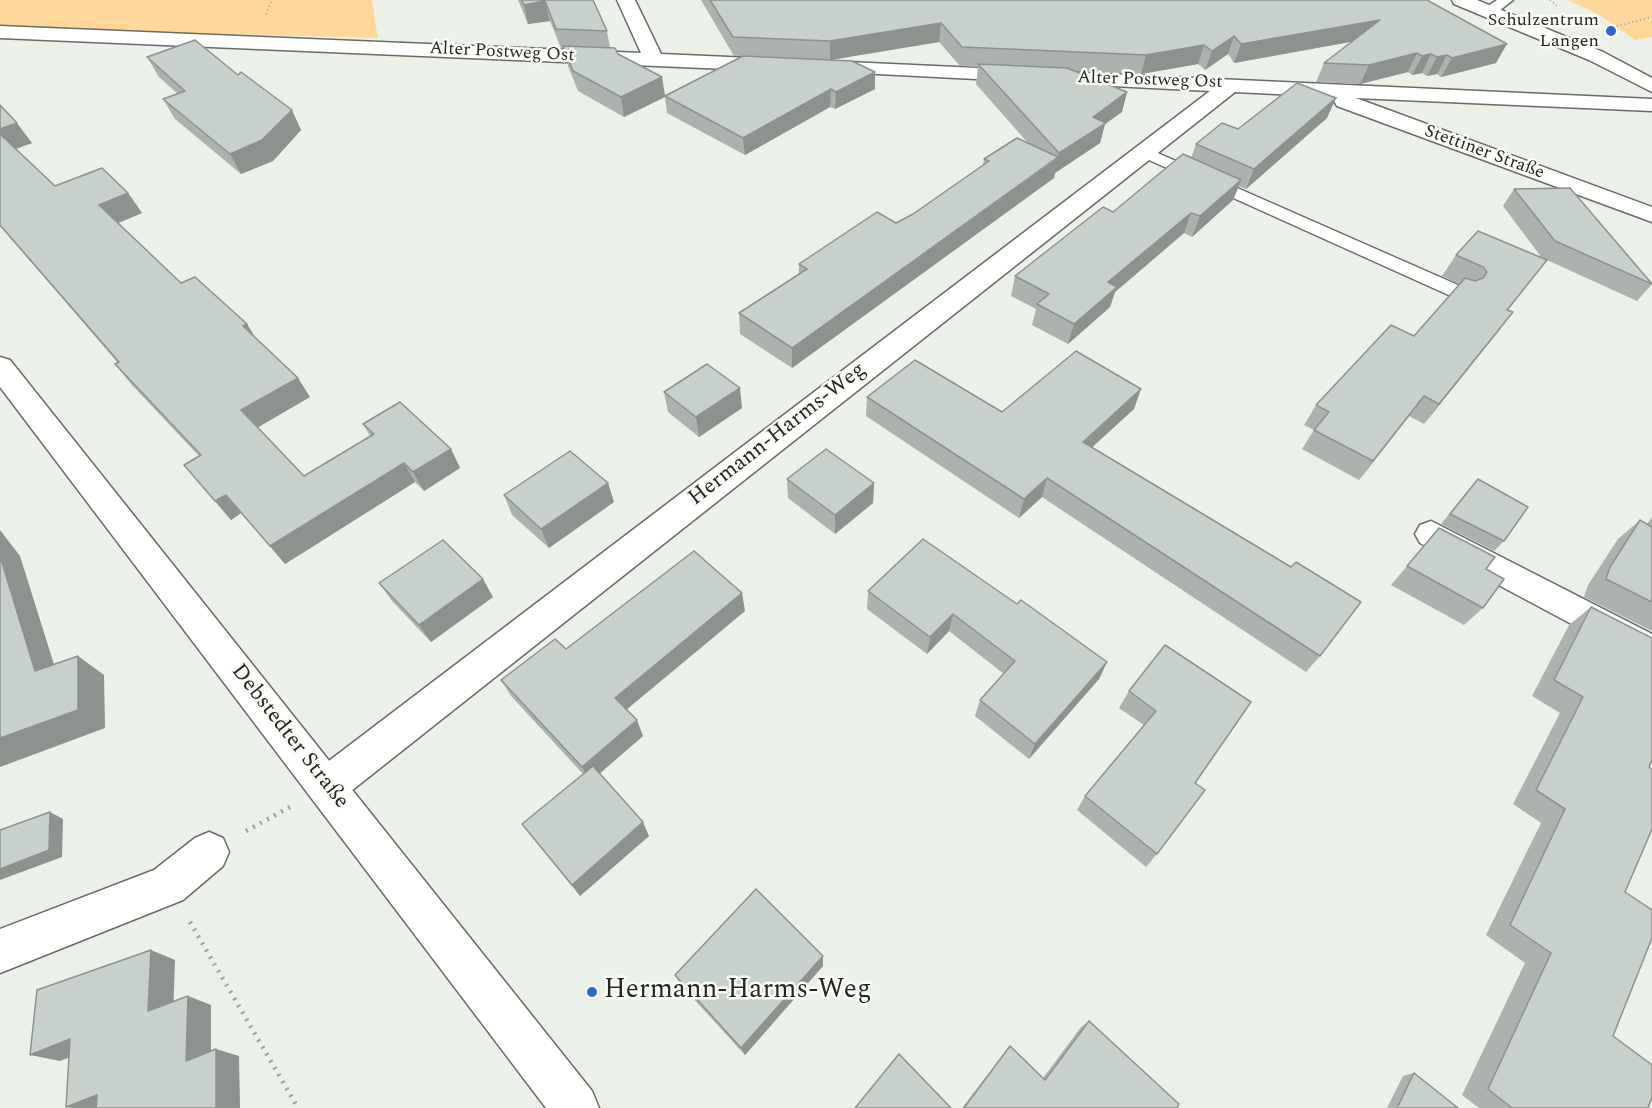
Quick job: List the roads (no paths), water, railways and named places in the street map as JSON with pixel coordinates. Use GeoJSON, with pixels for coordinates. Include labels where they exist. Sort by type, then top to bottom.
{"type":"FeatureCollection","features":[{"type":"Feature","properties":{"kind":"street"},"geometry":{"type":"LineString","coordinates":[[626,0],[654,60]]}},
{"type":"Feature","properties":{"kind":"street"},"geometry":{"type":"LineString","coordinates":[[1461,0],[1498,5],[1652,86]]}},
{"type":"Feature","properties":{"kind":"street","name":"Alter Postweg Ost"},"geometry":{"type":"LineString","coordinates":[[0,32],[1652,105]]}},
{"type":"Feature","properties":{"kind":"street","name":"Hermann-Harms-Weg"},"geometry":{"type":"LineString","coordinates":[[327,786],[1231,85]]}},
{"type":"Feature","properties":{"kind":"street","name":"Stettiner Straße"},"geometry":{"type":"LineString","coordinates":[[1316,90],[1652,215]]}},
{"type":"Feature","properties":{"kind":"street","name":"Debstedter Straße"},"geometry":{"type":"LineString","coordinates":[[0,367],[575,1108]]}},
{"type":"Feature","properties":{"kind":"street"},"geometry":{"type":"LineString","coordinates":[[1431,534],[1652,652]]}},
{"type":"Feature","properties":{"kind":"street"},"geometry":{"type":"LineString","coordinates":[[0,951],[168,885],[209,852]]}},
{"type":"Feature","properties":{"kind":"lane"},"geometry":{"type":"LineString","coordinates":[[1144,152],[1460,293]]}},
{"type":"Feature","properties":{"kind":"place","name":"Schulzentrum Langen"},"geometry":{"type":"Point","coordinates":[1611,31]}},
{"type":"Feature","properties":{"kind":"place","name":"Hermann-Harms-Weg"},"geometry":{"type":"Point","coordinates":[592,992]}}]}
